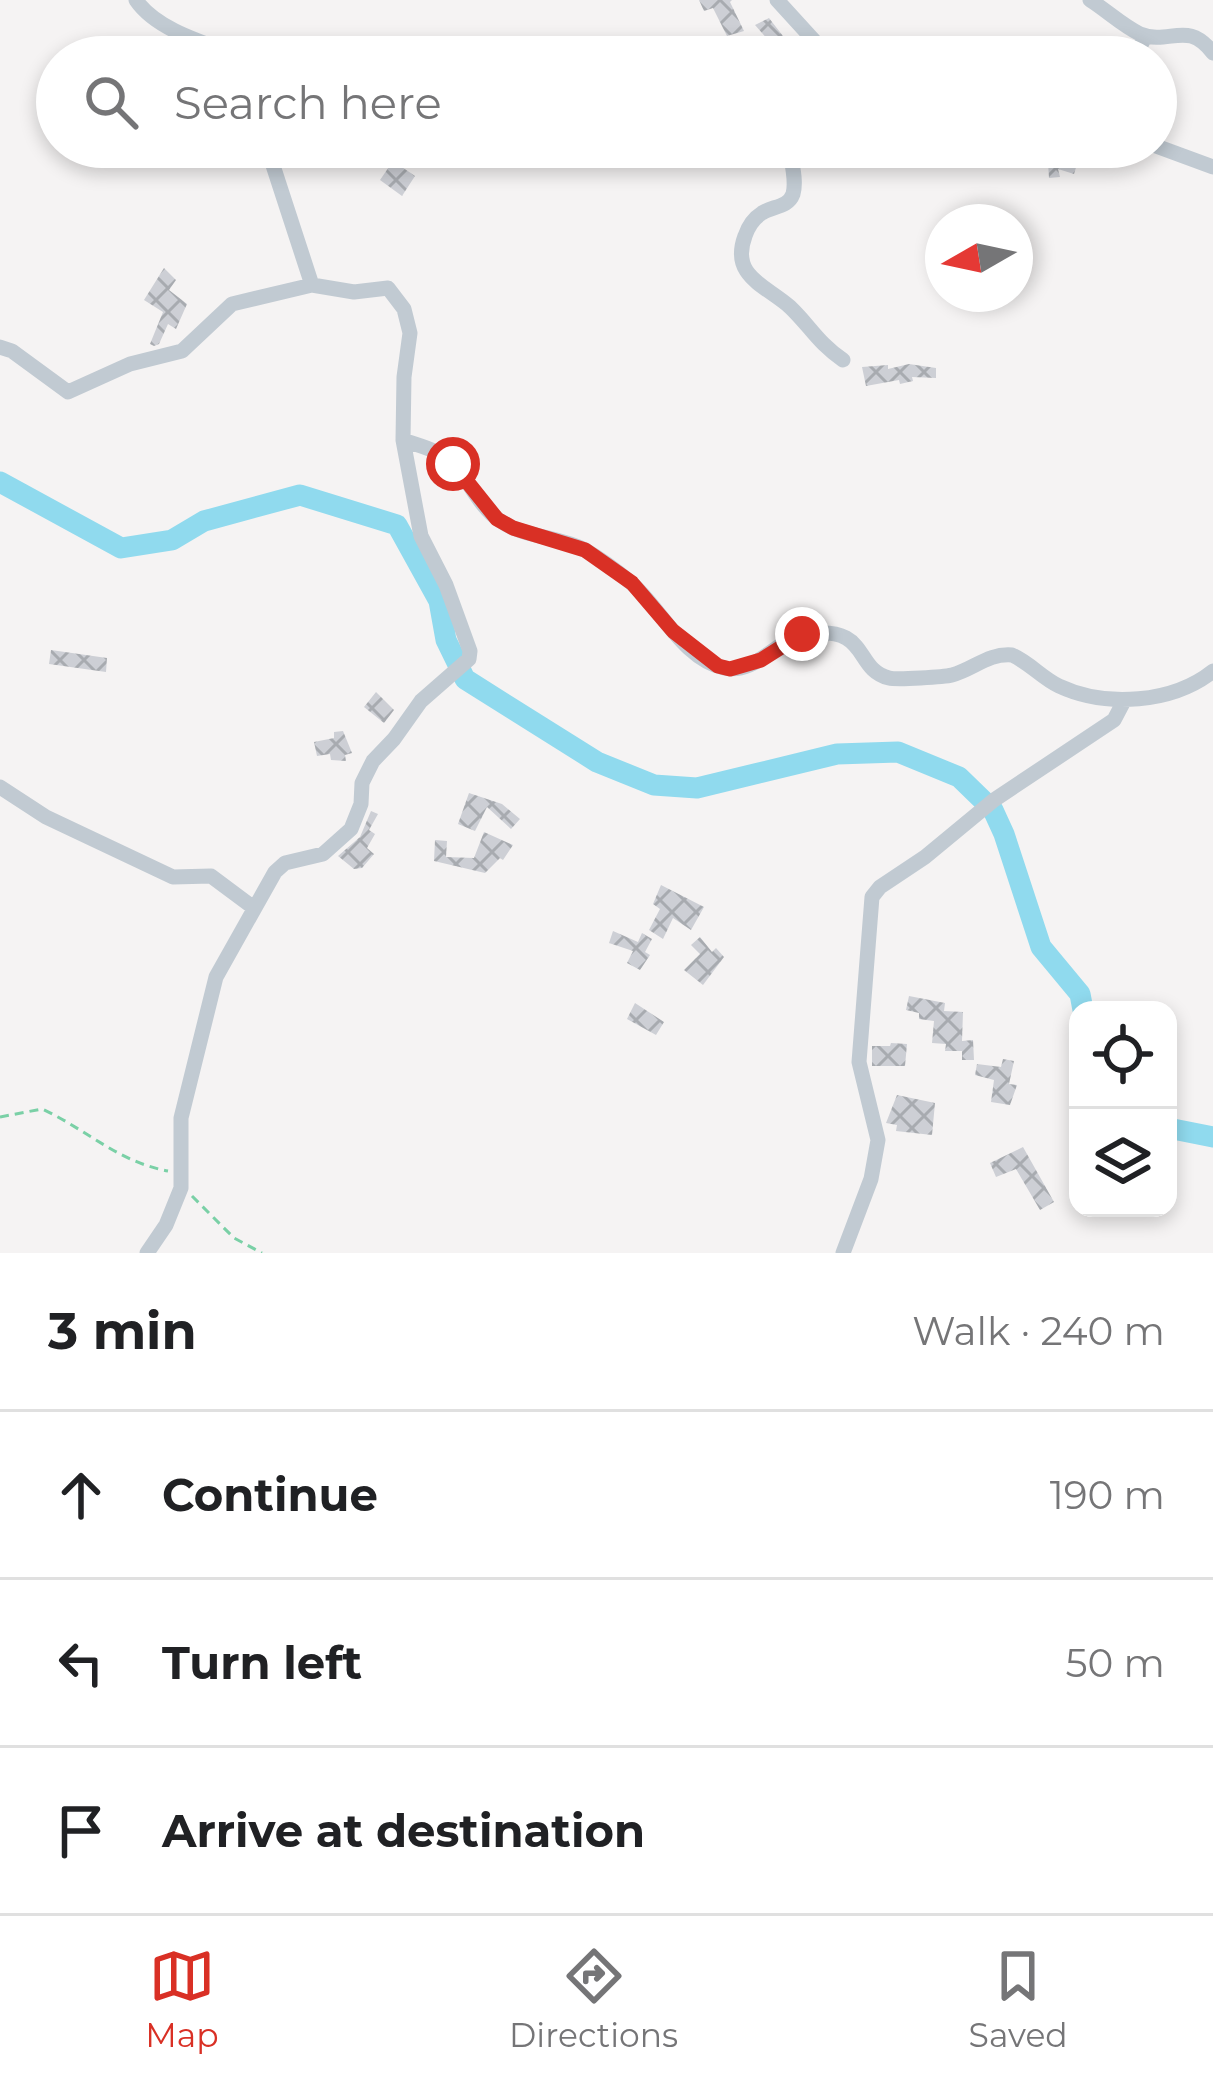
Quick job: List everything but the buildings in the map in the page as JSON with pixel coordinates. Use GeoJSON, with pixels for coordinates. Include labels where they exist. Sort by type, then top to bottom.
{"type":"FeatureCollection","features":[{"type":"Feature","properties":{"kind":"street"},"geometry":{"type":"LineString","coordinates":[[136,0],[141,8],[187,36]]}},
{"type":"Feature","properties":{"kind":"street"},"geometry":{"type":"LineString","coordinates":[[777,0],[810,36]]}},
{"type":"Feature","properties":{"kind":"street"},"geometry":{"type":"LineString","coordinates":[[1090,0],[1144,36]]}},
{"type":"Feature","properties":{"kind":"street"},"geometry":{"type":"LineString","coordinates":[[1160,36],[1189,34],[1202,39],[1213,53]]}},
{"type":"Feature","properties":{"kind":"street"},"geometry":{"type":"LineString","coordinates":[[1177,154],[1213,167]]}},
{"type":"Feature","properties":{"kind":"street"},"geometry":{"type":"LineString","coordinates":[[274,168],[311,285]]}},
{"type":"Feature","properties":{"kind":"street"},"geometry":{"type":"LineString","coordinates":[[791,168],[793,193],[788,202],[762,212],[750,224],[742,242],[741,262],[749,278],[782,300],[801,317],[819,344],[843,360]]}},
{"type":"Feature","properties":{"kind":"street"},"geometry":{"type":"LineString","coordinates":[[0,347],[68,392],[130,364],[182,351],[232,304],[311,285],[354,292],[388,288],[396,293],[410,333],[403,440],[421,536],[446,585],[470,651],[469,659],[421,701],[373,761],[362,783],[361,804],[351,829],[323,854],[285,863],[275,872],[216,977],[181,1118],[181,1180],[166,1225],[147,1253]]}},
{"type":"Feature","properties":{"kind":"street"},"geometry":{"type":"LineString","coordinates":[[403,440],[438,452],[453,464],[497,519],[585,550],[632,583],[673,631],[718,666],[730,669],[761,660],[802,634],[840,633],[891,679],[951,676],[982,660],[1012,655],[1055,685],[1124,701],[1185,689],[1213,671]]}},
{"type":"Feature","properties":{"kind":"street"},"geometry":{"type":"LineString","coordinates":[[843,1253],[871,1179],[878,1140],[859,1062],[872,897],[988,806],[1114,720],[1124,701]]}},
{"type":"Feature","properties":{"kind":"street"},"geometry":{"type":"LineString","coordinates":[[0,787],[46,817],[173,877],[211,876],[254,908]]}},
{"type":"Feature","properties":{"kind":"path"},"geometry":{"type":"LineString","coordinates":[[0,1117],[42,1109],[128,1160],[181,1180],[234,1238],[262,1253]]}},
{"type":"Feature","properties":{"kind":"waterway"},"geometry":{"type":"LineString","coordinates":[[0,482],[121,548],[172,540],[204,521],[300,495],[397,525],[439,601],[446,640],[465,679],[597,762],[654,785],[697,788],[837,754],[898,752],[959,777],[993,810],[1041,947],[1081,1001]]}},
{"type":"Feature","properties":{"kind":"waterway"},"geometry":{"type":"LineString","coordinates":[[1177,1130],[1213,1137]]}},
{"type":"Feature","properties":{"kind":"route"},"geometry":{"type":"LineString","coordinates":[[453,464],[497,519],[585,550],[632,583],[673,631],[718,666],[730,669],[761,660],[802,634]]}}]}
